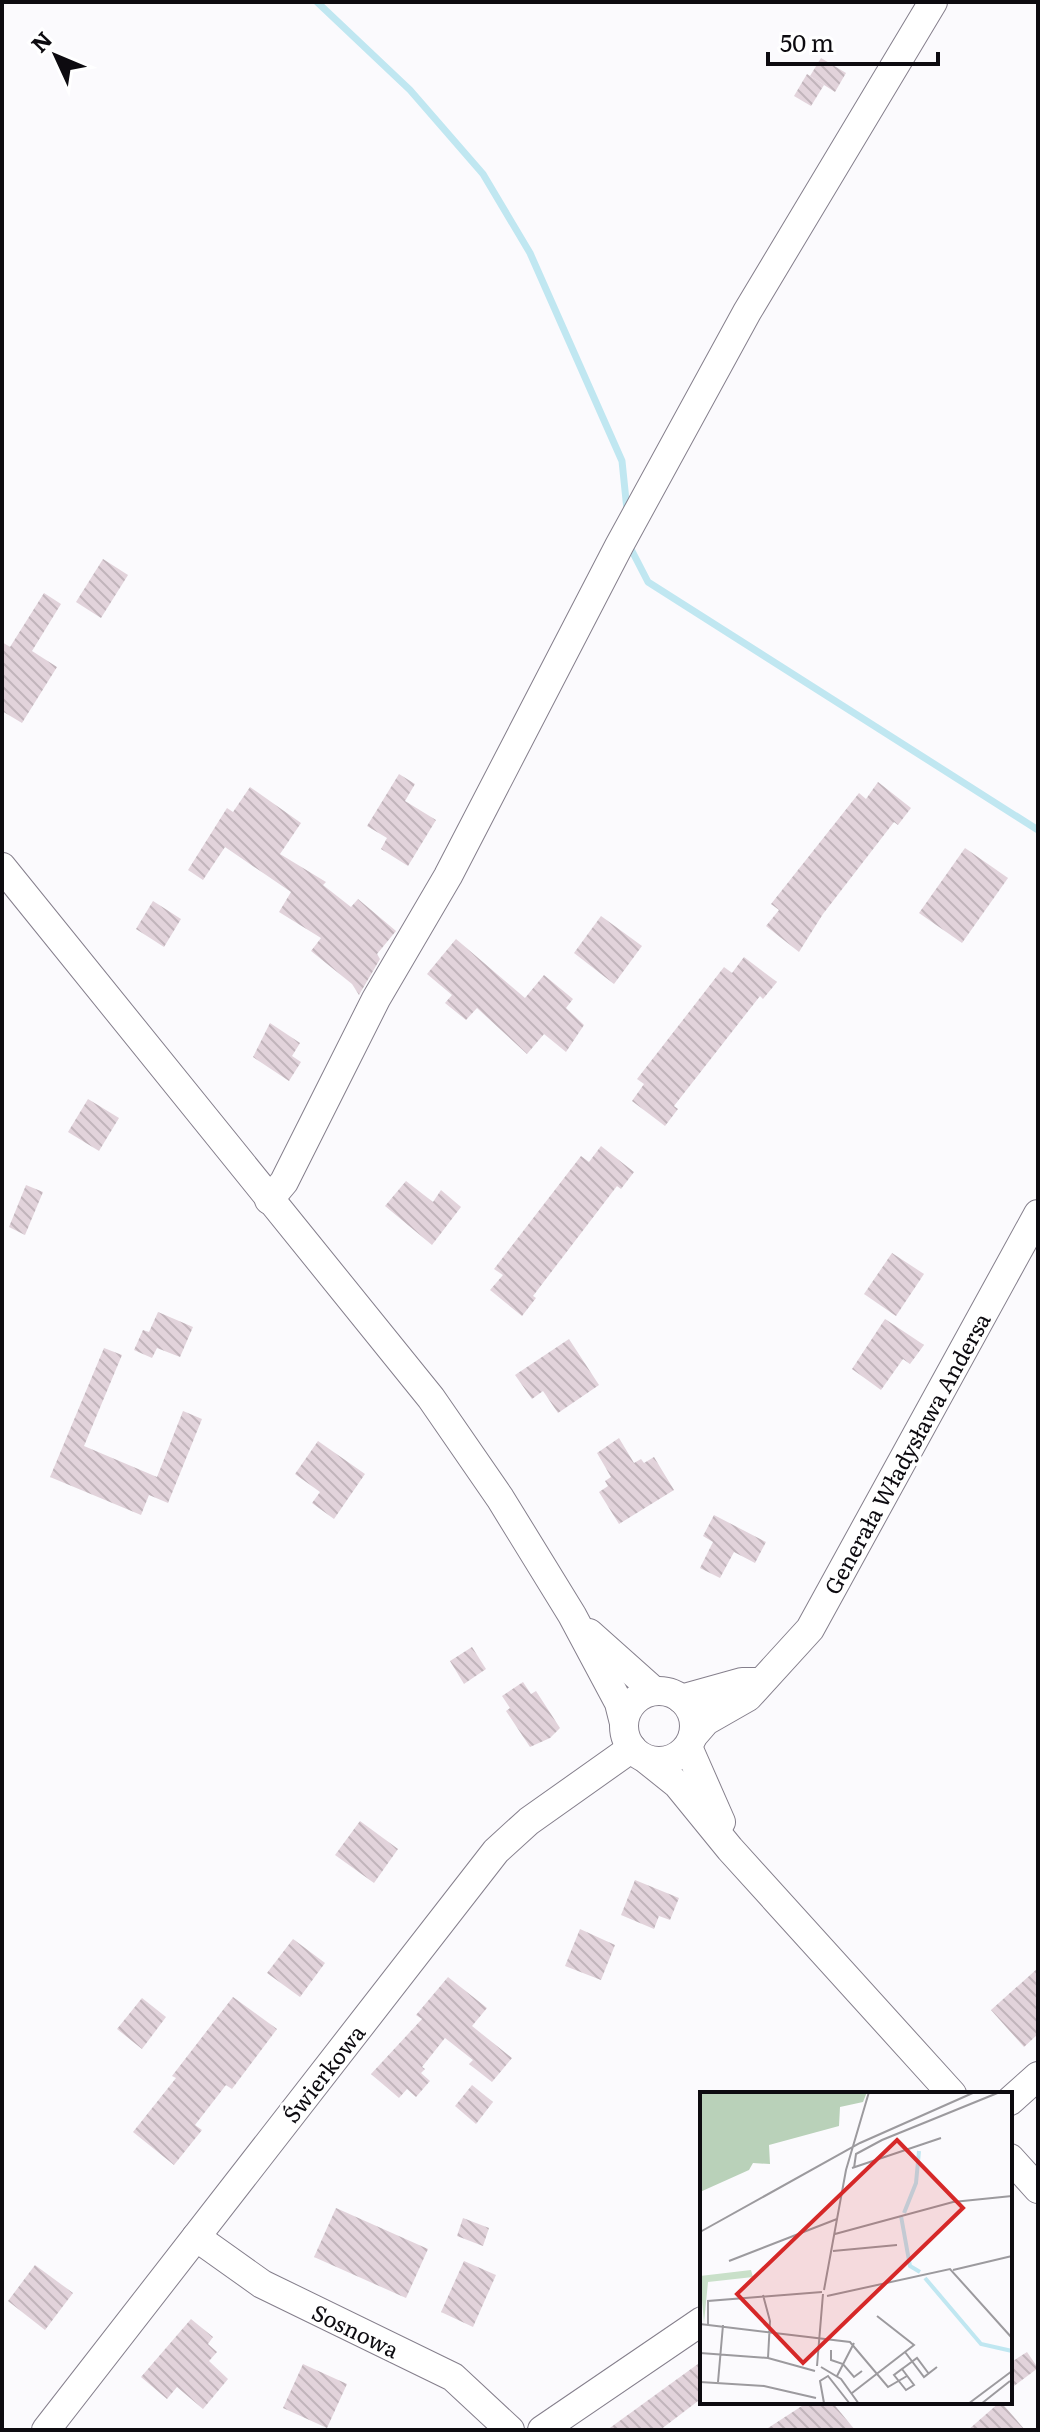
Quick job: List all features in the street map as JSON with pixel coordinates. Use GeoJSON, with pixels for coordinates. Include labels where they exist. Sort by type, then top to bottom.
{"type":"FeatureCollection","features":[{"type":"Feature","properties":{"kind":"street"},"geometry":{"type":"LineString","coordinates":[[269,1200],[284,1182],[376,999],[448,876],[619,546],[747,312],[933,2]]}},
{"type":"Feature","properties":{"kind":"street"},"geometry":{"type":"LineString","coordinates":[[2,867],[431,1398],[500,1498],[572,1615],[619,1703],[634,1743],[677,1784],[730,1849],[950,2092]]}},
{"type":"Feature","properties":{"kind":"street","name":"Generała Władysława Andersa"},"geometry":{"type":"LineString","coordinates":[[691,1741],[706,1721],[748,1697],[810,1629],[1038,1214]]}},
{"type":"Feature","properties":{"kind":"street"},"geometry":{"type":"LineString","coordinates":[[572,1615],[654,1691]]}},
{"type":"Feature","properties":{"kind":"street"},"geometry":{"type":"LineString","coordinates":[[681,1699],[742,1682],[760,1682]]}},
{"type":"Feature","properties":{"kind":"street"},"geometry":{"type":"LineString","coordinates":[[634,1743],[634,1702],[654,1691],[666,1692],[681,1699],[692,1713],[691,1741],[730,1849]]}},
{"type":"Feature","properties":{"kind":"street"},"geometry":{"type":"LineString","coordinates":[[634,1743],[670,1760],[691,1741]]}},
{"type":"Feature","properties":{"kind":"street","name":"Świerkowa"},"geometry":{"type":"LineString","coordinates":[[46,2430],[496,1851],[529,1821],[634,1743]]}},
{"type":"Feature","properties":{"kind":"street"},"geometry":{"type":"LineString","coordinates":[[1012,2099],[1038,2076]]}},
{"type":"Feature","properties":{"kind":"street"},"geometry":{"type":"LineString","coordinates":[[1012,2160],[1038,2189]]}},
{"type":"Feature","properties":{"kind":"street","name":"Sosnowa"},"geometry":{"type":"LineString","coordinates":[[196,2237],[262,2284],[453,2377],[510,2430]]}},
{"type":"Feature","properties":{"kind":"street"},"geometry":{"type":"LineString","coordinates":[[542,2430],[700,2322]]}},
{"type":"Feature","properties":{"kind":"building"},"geometry":{"type":"Polygon","coordinates":[[[821,58],[846,73],[835,92],[810,76],[821,58]]]}},
{"type":"Feature","properties":{"kind":"building"},"geometry":{"type":"Polygon","coordinates":[[[807,74],[824,85],[811,106],[794,96],[807,74]]]}},
{"type":"Feature","properties":{"kind":"building"},"geometry":{"type":"Polygon","coordinates":[[[103,559],[128,575],[101,618],[76,602],[103,559]]]}},
{"type":"Feature","properties":{"kind":"building"},"geometry":{"type":"Polygon","coordinates":[[[44,593],[61,604],[32,651],[57,667],[22,723],[2,711],[2,642],[10,647],[44,593]]]}},
{"type":"Feature","properties":{"kind":"building"},"geometry":{"type":"Polygon","coordinates":[[[399,774],[415,784],[405,801],[436,820],[408,866],[381,849],[387,838],[367,826],[399,774]]]}},
{"type":"Feature","properties":{"kind":"building"},"geometry":{"type":"Polygon","coordinates":[[[878,782],[911,808],[898,825],[894,822],[823,914],[799,952],[766,926],[779,910],[771,904],[859,793],[866,799],[878,782]]]}},
{"type":"Feature","properties":{"kind":"building"},"geometry":{"type":"Polygon","coordinates":[[[250,787],[301,823],[280,854],[326,882],[323,885],[351,907],[358,899],[396,931],[377,954],[380,959],[359,995],[352,984],[311,951],[321,938],[279,912],[291,892],[225,847],[203,880],[188,870],[227,808],[233,812],[250,787]]]}},
{"type":"Feature","properties":{"kind":"building"},"geometry":{"type":"Polygon","coordinates":[[[965,848],[1008,878],[962,943],[919,913],[965,848]]]}},
{"type":"Feature","properties":{"kind":"building"},"geometry":{"type":"Polygon","coordinates":[[[153,901],[181,919],[164,947],[136,929],[153,901]]]}},
{"type":"Feature","properties":{"kind":"building"},"geometry":{"type":"Polygon","coordinates":[[[601,916],[642,946],[614,984],[574,953],[601,916]]]}},
{"type":"Feature","properties":{"kind":"building"},"geometry":{"type":"Polygon","coordinates":[[[456,939],[525,998],[544,975],[573,999],[566,1008],[584,1025],[566,1052],[544,1034],[527,1054],[477,1008],[466,1020],[445,1003],[452,995],[427,974],[456,939]]]}},
{"type":"Feature","properties":{"kind":"building"},"geometry":{"type":"Polygon","coordinates":[[[744,957],[777,982],[763,999],[760,996],[674,1106],[678,1109],[665,1126],[632,1101],[644,1084],[637,1079],[724,967],[732,973],[744,957]]]}},
{"type":"Feature","properties":{"kind":"building"},"geometry":{"type":"Polygon","coordinates":[[[270,1023],[300,1043],[292,1056],[301,1062],[289,1081],[253,1057],[270,1023]]]}},
{"type":"Feature","properties":{"kind":"building"},"geometry":{"type":"Polygon","coordinates":[[[88,1099],[119,1118],[99,1151],[68,1132],[88,1099]]]}},
{"type":"Feature","properties":{"kind":"building"},"geometry":{"type":"Polygon","coordinates":[[[601,1146],[634,1172],[621,1189],[617,1186],[533,1296],[536,1298],[522,1316],[490,1290],[503,1275],[494,1269],[581,1156],[589,1162],[601,1146]]]}},
{"type":"Feature","properties":{"kind":"building"},"geometry":{"type":"Polygon","coordinates":[[[406,1181],[433,1202],[441,1190],[461,1207],[432,1245],[385,1206],[406,1181]]]}},
{"type":"Feature","properties":{"kind":"building"},"geometry":{"type":"Polygon","coordinates":[[[26,1185],[43,1192],[25,1235],[9,1227],[26,1185]]]}},
{"type":"Feature","properties":{"kind":"building"},"geometry":{"type":"Polygon","coordinates":[[[892,1253],[924,1274],[896,1316],[864,1294],[892,1253]]]}},
{"type":"Feature","properties":{"kind":"building"},"geometry":{"type":"Polygon","coordinates":[[[158,1312],[193,1327],[180,1357],[157,1348],[152,1358],[134,1350],[143,1330],[149,1332],[158,1312]]]}},
{"type":"Feature","properties":{"kind":"building"},"geometry":{"type":"Polygon","coordinates":[[[885,1319],[924,1345],[910,1364],[903,1359],[881,1390],[852,1369],[885,1319]]]}},
{"type":"Feature","properties":{"kind":"building"},"geometry":{"type":"Polygon","coordinates":[[[569,1339],[599,1385],[558,1413],[543,1391],[532,1399],[515,1375],[569,1339]]]}},
{"type":"Feature","properties":{"kind":"building"},"geometry":{"type":"Polygon","coordinates":[[[104,1348],[122,1355],[84,1446],[157,1477],[183,1411],[202,1419],[168,1503],[149,1495],[141,1515],[50,1477],[104,1348]]]}},
{"type":"Feature","properties":{"kind":"building"},"geometry":{"type":"Polygon","coordinates":[[[619,1438],[634,1463],[641,1459],[644,1463],[654,1457],[674,1490],[619,1524],[599,1492],[608,1486],[605,1481],[611,1477],[597,1453],[619,1438]]]}},
{"type":"Feature","properties":{"kind":"building"},"geometry":{"type":"Polygon","coordinates":[[[318,1441],[365,1474],[334,1519],[312,1503],[320,1492],[295,1474],[318,1441]]]}},
{"type":"Feature","properties":{"kind":"building"},"geometry":{"type":"Polygon","coordinates":[[[714,1515],[766,1542],[755,1563],[734,1552],[720,1578],[700,1568],[713,1542],[703,1536],[714,1515]]]}},
{"type":"Feature","properties":{"kind":"building"},"geometry":{"type":"Polygon","coordinates":[[[472,1647],[486,1669],[464,1684],[450,1661],[472,1647]]]}},
{"type":"Feature","properties":{"kind":"building"},"geometry":{"type":"Polygon","coordinates":[[[523,1682],[531,1694],[536,1691],[560,1728],[550,1738],[530,1747],[506,1711],[510,1708],[502,1696],[523,1682]]]}},
{"type":"Feature","properties":{"kind":"building"},"geometry":{"type":"Polygon","coordinates":[[[360,1821],[398,1849],[374,1883],[335,1855],[360,1821]]]}},
{"type":"Feature","properties":{"kind":"building"},"geometry":{"type":"Polygon","coordinates":[[[635,1880],[679,1898],[670,1920],[659,1916],[654,1929],[621,1915],[635,1880]]]}},
{"type":"Feature","properties":{"kind":"building"},"geometry":{"type":"Polygon","coordinates":[[[580,1929],[615,1945],[601,1980],[565,1966],[580,1929]]]}},
{"type":"Feature","properties":{"kind":"building"},"geometry":{"type":"Polygon","coordinates":[[[293,1939],[325,1963],[300,1997],[267,1973],[293,1939]]]}},
{"type":"Feature","properties":{"kind":"building"},"geometry":{"type":"Polygon","coordinates":[[[1038,1968],[1038,2034],[1024,2047],[991,2010],[1038,1968]]]}},
{"type":"Feature","properties":{"kind":"building"},"geometry":{"type":"Polygon","coordinates":[[[448,1977],[487,2008],[472,2026],[512,2058],[492,2082],[469,2064],[473,2060],[445,2038],[422,2067],[425,2069],[421,2073],[430,2081],[416,2097],[407,2089],[399,2098],[371,2074],[422,2019],[416,2015],[448,1977]]]}},
{"type":"Feature","properties":{"kind":"building"},"geometry":{"type":"Polygon","coordinates":[[[233,1997],[277,2029],[232,2089],[226,2085],[195,2125],[202,2130],[174,2165],[133,2132],[176,2078],[172,2076],[233,1997]]]}},
{"type":"Feature","properties":{"kind":"building"},"geometry":{"type":"Polygon","coordinates":[[[142,1998],[166,2017],[142,2049],[117,2029],[142,1998]]]}},
{"type":"Feature","properties":{"kind":"building"},"geometry":{"type":"Polygon","coordinates":[[[472,2085],[493,2102],[476,2124],[455,2106],[472,2085]]]}},
{"type":"Feature","properties":{"kind":"building"},"geometry":{"type":"Polygon","coordinates":[[[336,2208],[428,2249],[406,2298],[314,2257],[336,2208]]]}},
{"type":"Feature","properties":{"kind":"building"},"geometry":{"type":"Polygon","coordinates":[[[463,2218],[489,2228],[483,2246],[457,2236],[463,2218]]]}},
{"type":"Feature","properties":{"kind":"building"},"geometry":{"type":"Polygon","coordinates":[[[464,2261],[496,2275],[473,2327],[441,2312],[464,2261]]]}},
{"type":"Feature","properties":{"kind":"building"},"geometry":{"type":"Polygon","coordinates":[[[35,2265],[73,2293],[45,2330],[8,2301],[35,2265]]]}},
{"type":"Feature","properties":{"kind":"building"},"geometry":{"type":"Polygon","coordinates":[[[191,2319],[213,2337],[208,2344],[217,2352],[209,2361],[228,2379],[203,2409],[177,2387],[167,2399],[141,2377],[191,2319]]]}},
{"type":"Feature","properties":{"kind":"building"},"geometry":{"type":"Polygon","coordinates":[[[1027,2352],[1038,2368],[1012,2388],[1012,2362],[1027,2352]]]}},
{"type":"Feature","properties":{"kind":"building"},"geometry":{"type":"Polygon","coordinates":[[[700,2362],[700,2400],[660,2430],[607,2430],[700,2362]]]}},
{"type":"Feature","properties":{"kind":"building"},"geometry":{"type":"Polygon","coordinates":[[[303,2364],[347,2384],[327,2428],[283,2408],[303,2364]]]}},
{"type":"Feature","properties":{"kind":"building"},"geometry":{"type":"Polygon","coordinates":[[[805,2404],[834,2404],[855,2430],[765,2430],[805,2404]]]}},
{"type":"Feature","properties":{"kind":"building"},"geometry":{"type":"Polygon","coordinates":[[[998,2404],[1003,2404],[1025,2430],[968,2430],[998,2404]]]}},
{"type":"Feature","properties":{"kind":"waterway"},"geometry":{"type":"LineString","coordinates":[[317,2],[410,90],[483,174],[530,253],[622,461],[627,510]]}},
{"type":"Feature","properties":{"kind":"waterway"},"geometry":{"type":"LineString","coordinates":[[631,549],[648,582],[1038,830]]}}]}
